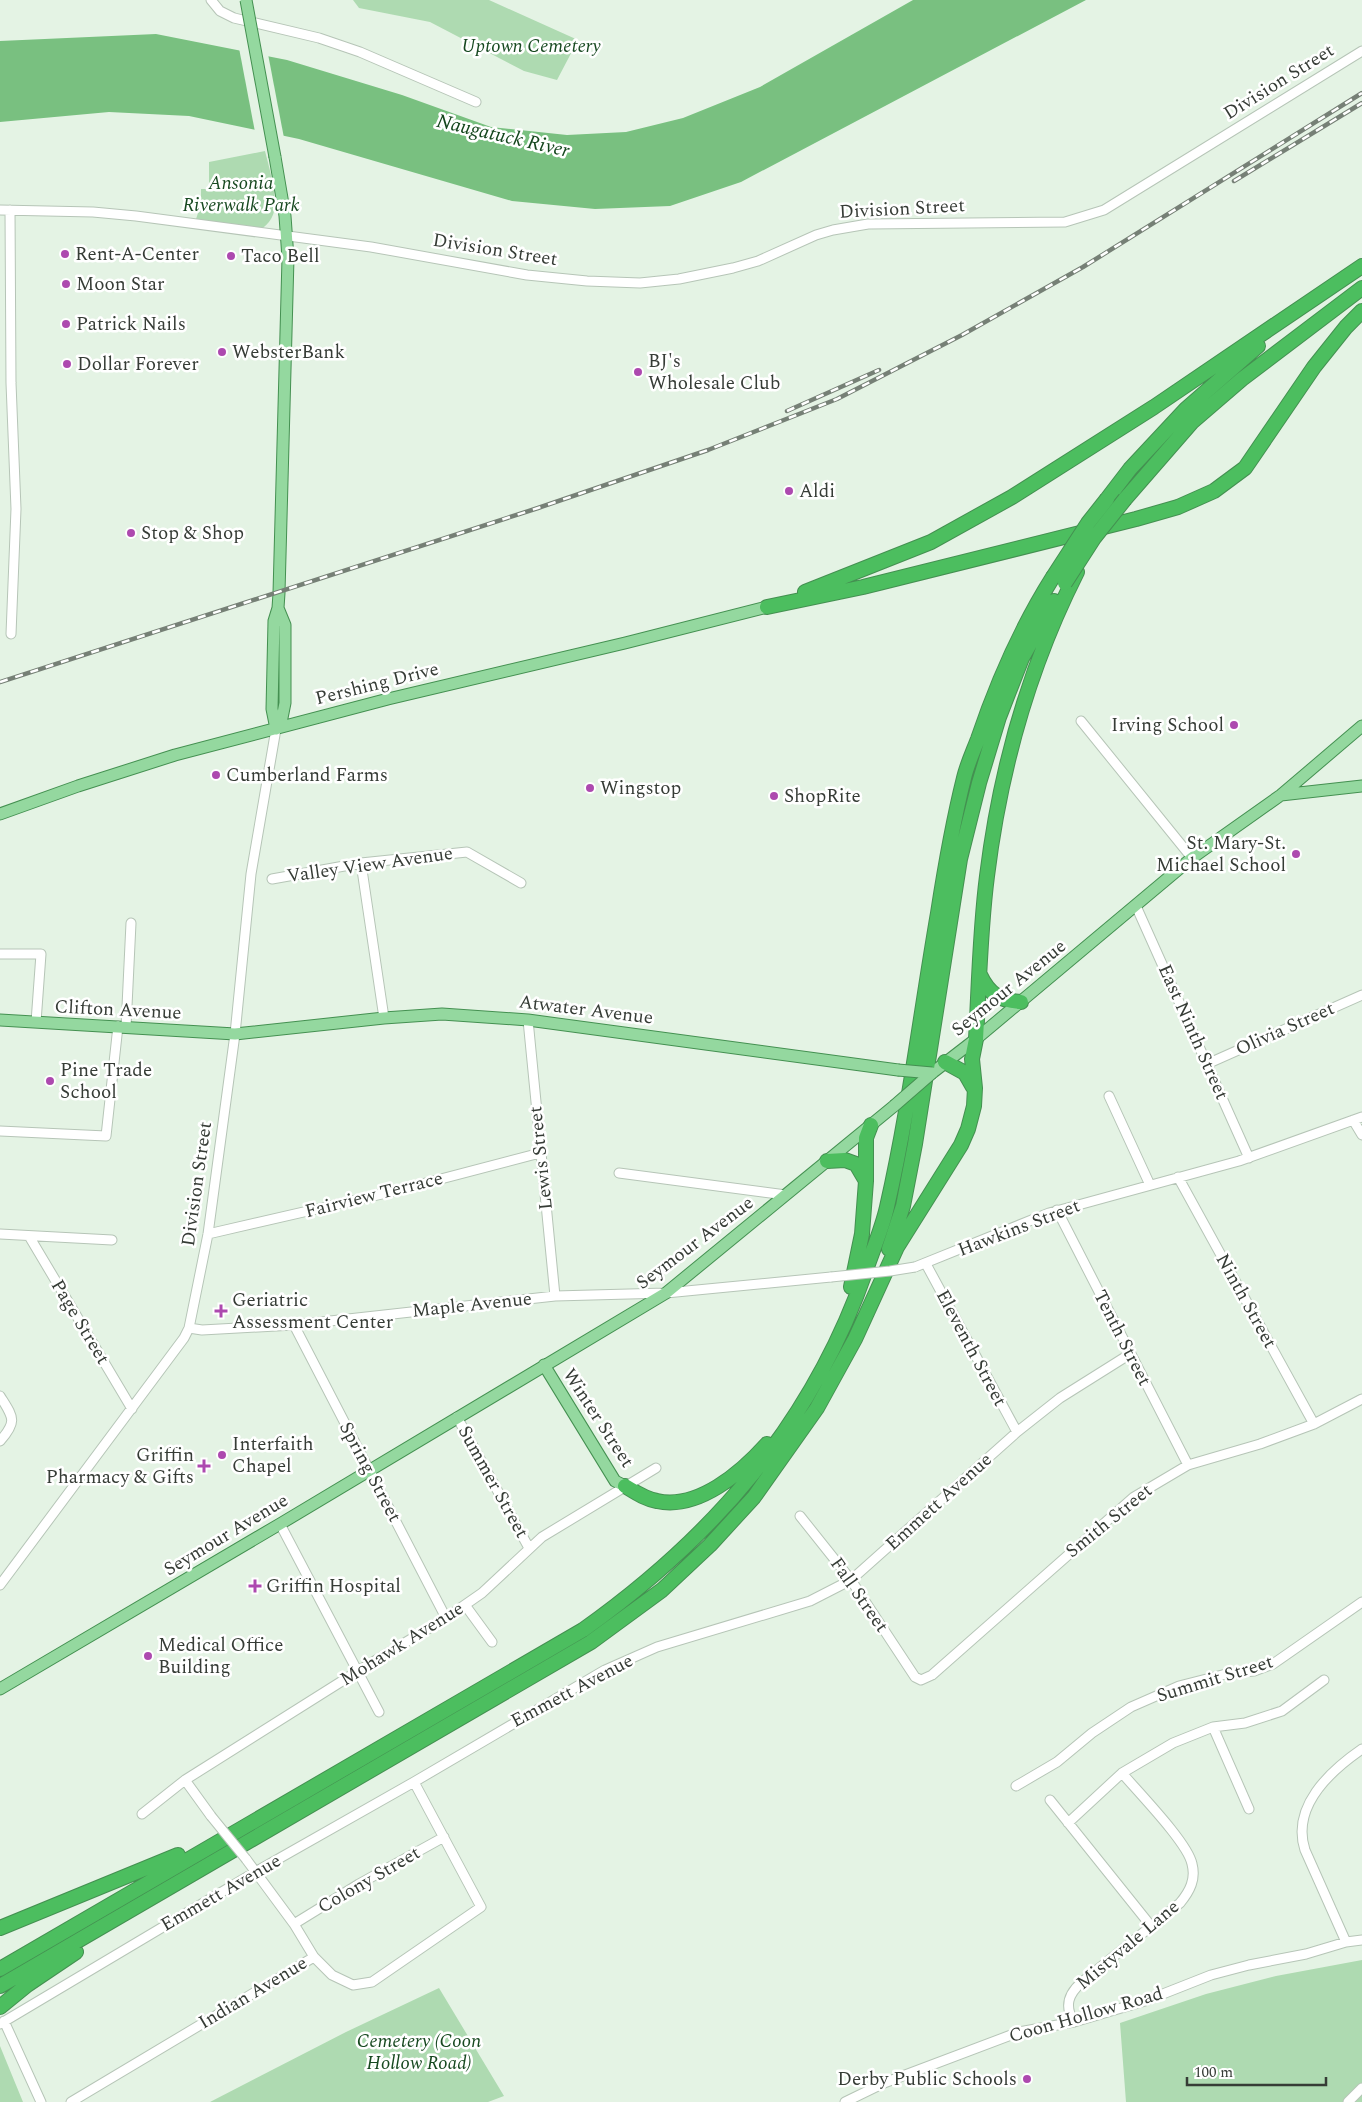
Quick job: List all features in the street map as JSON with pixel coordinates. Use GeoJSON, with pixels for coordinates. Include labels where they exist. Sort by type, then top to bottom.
{"type":"FeatureCollection","features":[{"type":"Feature","properties":{"kind":"highway"},"geometry":{"type":"LineString","coordinates":[[767,606],[931,542],[1012,497],[1154,407],[1362,266]]}},
{"type":"Feature","properties":{"kind":"highway"},"geometry":{"type":"LineString","coordinates":[[0,1969],[260,1817],[559,1646],[608,1613],[640,1588],[699,1535],[749,1481],[792,1422],[834,1349],[860,1287],[886,1211],[947,858],[964,776],[988,708],[1010,659],[1094,538],[1125,499],[1199,416],[1242,379],[1362,288]]}},
{"type":"Feature","properties":{"kind":"highway"},"geometry":{"type":"LineString","coordinates":[[855,1339],[885,1263],[903,1206],[917,1134],[960,859],[978,782],[999,717],[1022,658],[1063,581],[1088,523],[1130,469],[1186,409],[1323,294]]}},
{"type":"Feature","properties":{"kind":"highway"},"geometry":{"type":"LineString","coordinates":[[767,606],[863,587],[1136,519],[1178,508],[1214,491],[1245,468],[1314,367],[1346,327],[1362,311]]}},
{"type":"Feature","properties":{"kind":"highway"},"geometry":{"type":"LineString","coordinates":[[0,1986],[591,1642],[662,1590],[710,1545],[754,1497],[817,1408],[855,1339],[898,1247],[961,1145],[971,1116],[975,1095],[972,1059],[976,1039],[987,877],[999,797],[1022,708],[1048,634],[1063,581]]}},
{"type":"Feature","properties":{"kind":"highway"},"geometry":{"type":"LineString","coordinates":[[980,975],[986,987],[993,995],[1008,1001],[1021,1002]]}},
{"type":"Feature","properties":{"kind":"highway"},"geometry":{"type":"LineString","coordinates":[[938,1068],[965,1073],[971,1082],[975,1095]]}},
{"type":"Feature","properties":{"kind":"highway"},"geometry":{"type":"LineString","coordinates":[[834,1349],[858,1262],[866,1181],[866,1138],[871,1125]]}},
{"type":"Feature","properties":{"kind":"highway"},"geometry":{"type":"LineString","coordinates":[[827,1161],[845,1160],[856,1164],[866,1181]]}},
{"type":"Feature","properties":{"kind":"highway"},"geometry":{"type":"LineString","coordinates":[[625,1486],[650,1500],[659,1502],[682,1502],[696,1497],[714,1488],[740,1469],[792,1422]]}},
{"type":"Feature","properties":{"kind":"highway"},"geometry":{"type":"LineString","coordinates":[[0,1928],[165,1861],[260,1817]]}},
{"type":"Feature","properties":{"kind":"highway"},"geometry":{"type":"LineString","coordinates":[[0,2007],[58,1963],[136,1918],[202,1868]]}},
{"type":"Feature","properties":{"kind":"main road","name":"Division Street"},"geometry":{"type":"LineString","coordinates":[[246,0],[288,238],[278,608],[285,625],[285,703],[282,718],[276,728]]}},
{"type":"Feature","properties":{"kind":"main road","name":"Pershing Drive"},"geometry":{"type":"LineString","coordinates":[[0,814],[78,786],[175,755],[430,688],[625,643],[767,606]]}},
{"type":"Feature","properties":{"kind":"main road","name":"Seymour Avenue"},"geometry":{"type":"LineString","coordinates":[[0,1689],[666,1293],[938,1068],[1021,1002],[1192,858],[1281,795],[1362,726]]}},
{"type":"Feature","properties":{"kind":"main road"},"geometry":{"type":"LineString","coordinates":[[1281,795],[1362,786]]}},
{"type":"Feature","properties":{"kind":"main road","name":"Atwater Avenue"},"geometry":{"type":"LineString","coordinates":[[235,1034],[384,1018],[442,1014],[528,1020],[898,1070],[938,1068]]}},
{"type":"Feature","properties":{"kind":"main road","name":"Clifton Avenue"},"geometry":{"type":"LineString","coordinates":[[0,1020],[235,1034]]}},
{"type":"Feature","properties":{"kind":"main road","name":"Winter Street"},"geometry":{"type":"LineString","coordinates":[[544,1365],[615,1480],[625,1486]]}},
{"type":"Feature","properties":{"kind":"street"},"geometry":{"type":"LineString","coordinates":[[211,0],[220,11],[234,18],[319,38],[344,46],[476,102]]}},
{"type":"Feature","properties":{"kind":"street","name":"Division Street"},"geometry":{"type":"LineString","coordinates":[[288,238],[371,248],[528,275],[587,282],[640,283],[733,268],[758,261],[816,234],[868,224],[1065,222],[1104,210],[1362,51]]}},
{"type":"Feature","properties":{"kind":"street"},"geometry":{"type":"LineString","coordinates":[[0,210],[93,212],[136,216],[288,238]]}},
{"type":"Feature","properties":{"kind":"street"},"geometry":{"type":"LineString","coordinates":[[10,210],[11,383],[16,509],[11,634]]}},
{"type":"Feature","properties":{"kind":"street"},"geometry":{"type":"LineString","coordinates":[[1081,721],[1192,858]]}},
{"type":"Feature","properties":{"kind":"street","name":"Division Street"},"geometry":{"type":"LineString","coordinates":[[1,1581],[132,1409],[190,1328],[208,1234],[235,1034],[251,874],[276,728]]}},
{"type":"Feature","properties":{"kind":"street","name":"Valley View Avenue"},"geometry":{"type":"LineString","coordinates":[[272,879],[360,863],[468,852],[520,883]]}},
{"type":"Feature","properties":{"kind":"street"},"geometry":{"type":"LineString","coordinates":[[360,863],[384,1018]]}},
{"type":"Feature","properties":{"kind":"street","name":"East Ninth Street"},"geometry":{"type":"LineString","coordinates":[[1136,906],[1250,1158]]}},
{"type":"Feature","properties":{"kind":"street"},"geometry":{"type":"LineString","coordinates":[[0,1131],[106,1136],[122,1027],[131,923]]}},
{"type":"Feature","properties":{"kind":"street"},"geometry":{"type":"LineString","coordinates":[[0,954],[41,954],[36,1022]]}},
{"type":"Feature","properties":{"kind":"street","name":"Olivia Street"},"geometry":{"type":"LineString","coordinates":[[1207,1064],[1362,994]]}},
{"type":"Feature","properties":{"kind":"street","name":"Lewis Street"},"geometry":{"type":"LineString","coordinates":[[528,1020],[555,1296]]}},
{"type":"Feature","properties":{"kind":"street"},"geometry":{"type":"LineString","coordinates":[[1110,1096],[1150,1185]]}},
{"type":"Feature","properties":{"kind":"street"},"geometry":{"type":"LineString","coordinates":[[1357,1118],[1362,1135]]}},
{"type":"Feature","properties":{"kind":"street","name":"Hawkins Street"},"geometry":{"type":"LineString","coordinates":[[666,1293],[890,1271],[926,1264],[1057,1210],[1250,1158],[1357,1118]]}},
{"type":"Feature","properties":{"kind":"street","name":"Fairview Terrace"},"geometry":{"type":"LineString","coordinates":[[208,1234],[395,1191],[540,1153]]}},
{"type":"Feature","properties":{"kind":"street"},"geometry":{"type":"LineString","coordinates":[[619,1173],[786,1195]]}},
{"type":"Feature","properties":{"kind":"street","name":"Ninth Street"},"geometry":{"type":"LineString","coordinates":[[1178,1177],[1314,1424]]}},
{"type":"Feature","properties":{"kind":"street","name":"Tenth Street"},"geometry":{"type":"LineString","coordinates":[[1057,1210],[1188,1465]]}},
{"type":"Feature","properties":{"kind":"street"},"geometry":{"type":"LineString","coordinates":[[0,1234],[112,1240]]}},
{"type":"Feature","properties":{"kind":"street","name":"Page Street"},"geometry":{"type":"LineString","coordinates":[[29,1236],[132,1409]]}},
{"type":"Feature","properties":{"kind":"street","name":"Eleventh Street"},"geometry":{"type":"LineString","coordinates":[[926,1264],[1017,1432]]}},
{"type":"Feature","properties":{"kind":"street","name":"Maple Avenue"},"geometry":{"type":"LineString","coordinates":[[190,1328],[202,1330],[294,1325],[555,1296],[666,1293]]}},
{"type":"Feature","properties":{"kind":"street","name":"Spring Street"},"geometry":{"type":"LineString","coordinates":[[294,1325],[446,1618]]}},
{"type":"Feature","properties":{"kind":"street","name":"Emmett Avenue"},"geometry":{"type":"LineString","coordinates":[[2,2023],[257,1871],[605,1670],[657,1647],[810,1601],[851,1580],[1017,1432],[1060,1398],[1130,1354]]}},
{"type":"Feature","properties":{"kind":"street"},"geometry":{"type":"LineString","coordinates":[[0,1396],[11,1414],[12,1422],[10,1430],[0,1441]]}},
{"type":"Feature","properties":{"kind":"street","name":"Smith Street"},"geometry":{"type":"LineString","coordinates":[[915,1678],[921,1680],[932,1675],[1112,1514],[1134,1497],[1188,1465],[1260,1444],[1314,1424],[1362,1399]]}},
{"type":"Feature","properties":{"kind":"street","name":"Summer Street"},"geometry":{"type":"LineString","coordinates":[[457,1417],[529,1548]]}},
{"type":"Feature","properties":{"kind":"street","name":"Mohawk Avenue"},"geometry":{"type":"LineString","coordinates":[[142,1814],[185,1780],[446,1618],[487,1589],[542,1537],[656,1468]]}},
{"type":"Feature","properties":{"kind":"street","name":"Fall Street"},"geometry":{"type":"LineString","coordinates":[[800,1516],[851,1580],[915,1678]]}},
{"type":"Feature","properties":{"kind":"street"},"geometry":{"type":"LineString","coordinates":[[280,1524],[379,1712]]}},
{"type":"Feature","properties":{"kind":"street","name":"Summit Street"},"geometry":{"type":"LineString","coordinates":[[1016,1786],[1057,1762],[1092,1733],[1131,1707],[1179,1686],[1226,1674],[1254,1671],[1268,1666],[1362,1602]]}},
{"type":"Feature","properties":{"kind":"street"},"geometry":{"type":"LineString","coordinates":[[465,1605],[492,1642]]}},
{"type":"Feature","properties":{"kind":"street"},"geometry":{"type":"LineString","coordinates":[[1068,1823],[1122,1773],[1173,1743],[1213,1727],[1245,1723],[1282,1710],[1324,1680]]}},
{"type":"Feature","properties":{"kind":"street"},"geometry":{"type":"LineString","coordinates":[[1213,1727],[1249,1809]]}},
{"type":"Feature","properties":{"kind":"street"},"geometry":{"type":"LineString","coordinates":[[1346,1942],[1305,1850],[1301,1837],[1301,1827],[1304,1812],[1310,1800],[1333,1773],[1362,1749]]}},
{"type":"Feature","properties":{"kind":"street","name":"Mistyvale Lane"},"geometry":{"type":"LineString","coordinates":[[1074,2022],[1068,2008],[1072,1992],[1180,1902],[1188,1893],[1193,1879],[1193,1865],[1184,1846],[1122,1773]]}},
{"type":"Feature","properties":{"kind":"street"},"geometry":{"type":"LineString","coordinates":[[185,1780],[211,1816],[257,1871],[294,1924],[314,1957]]}},
{"type":"Feature","properties":{"kind":"street"},"geometry":{"type":"LineString","coordinates":[[414,1782],[444,1837]]}},
{"type":"Feature","properties":{"kind":"street"},"geometry":{"type":"LineString","coordinates":[[1050,1800],[1151,1926]]}},
{"type":"Feature","properties":{"kind":"street","name":"Indian Avenue"},"geometry":{"type":"LineString","coordinates":[[71,2102],[314,1957],[332,1975],[353,1985],[372,1982],[481,1907],[444,1837]]}},
{"type":"Feature","properties":{"kind":"street","name":"Colony Street"},"geometry":{"type":"LineString","coordinates":[[294,1924],[359,1884],[444,1837]]}},
{"type":"Feature","properties":{"kind":"street","name":"Coon Hollow Road"},"geometry":{"type":"LineString","coordinates":[[845,2102],[884,2083],[1019,2032],[1074,2022],[1144,2001],[1211,1975],[1249,1965],[1306,1954],[1346,1942],[1362,1940]]}},
{"type":"Feature","properties":{"kind":"street"},"geometry":{"type":"LineString","coordinates":[[2,2023],[41,2102]]}},
{"type":"Feature","properties":{"kind":"street"},"geometry":{"type":"LineString","coordinates":[[1348,2102],[1362,2088]]}},
{"type":"Feature","properties":{"kind":"green space","name":"Uptown Cemetery"},"geometry":{"type":"Polygon","coordinates":[[[353,0],[489,0],[578,40],[557,80],[524,71],[430,22],[359,8],[353,0]]]}},
{"type":"Feature","properties":{"kind":"green space","name":"Ansonia Riverwalk Park"},"geometry":{"type":"Polygon","coordinates":[[[265,151],[275,203],[270,221],[262,229],[195,222],[201,204],[201,189],[209,189],[209,162],[265,151]]]}},
{"type":"Feature","properties":{"kind":"green space"},"geometry":{"type":"Polygon","coordinates":[[[1362,1960],[1362,2102],[1126,2102],[1120,2023],[1206,1994],[1276,1976],[1362,1960]]]}},
{"type":"Feature","properties":{"kind":"green space","name":"Cemetery (Coon Hollow Road)"},"geometry":{"type":"Polygon","coordinates":[[[439,1988],[504,2096],[488,2102],[210,2102],[346,2032],[439,1988]]]}},
{"type":"Feature","properties":{"kind":"green space"},"geometry":{"type":"Polygon","coordinates":[[[0,2046],[23,2102],[0,2102],[0,2046]]]}},
{"type":"Feature","properties":{"kind":"water","name":"Naugatuck River"},"geometry":{"type":"Polygon","coordinates":[[[913,0],[1086,0],[741,182],[670,206],[595,209],[512,201],[299,139],[189,116],[109,112],[0,122],[0,41],[156,34],[287,60],[402,95],[491,127],[567,135],[626,132],[683,118],[760,87],[913,0]]]}},
{"type":"Feature","properties":{"kind":"pier"},"geometry":{"type":"Polygon","coordinates":[[[239,48],[268,54],[284,138],[255,132],[239,48]]]}},
{"type":"Feature","properties":{"kind":"railway"},"geometry":{"type":"LineString","coordinates":[[0,682],[538,508],[708,450],[837,399],[962,335],[1083,267],[1362,93]]}},
{"type":"Feature","properties":{"kind":"railway"},"geometry":{"type":"LineString","coordinates":[[1234,181],[1362,103]]}},
{"type":"Feature","properties":{"kind":"railway"},"geometry":{"type":"LineString","coordinates":[[787,411],[879,370]]}},
{"type":"Feature","properties":{"kind":"place","name":"Rent-A-Center"},"geometry":{"type":"Point","coordinates":[65,254]}},
{"type":"Feature","properties":{"kind":"place","name":"Taco Bell"},"geometry":{"type":"Point","coordinates":[231,256]}},
{"type":"Feature","properties":{"kind":"place","name":"Moon Star"},"geometry":{"type":"Point","coordinates":[66,284]}},
{"type":"Feature","properties":{"kind":"place","name":"Patrick Nails"},"geometry":{"type":"Point","coordinates":[66,324]}},
{"type":"Feature","properties":{"kind":"place","name":"WebsterBank"},"geometry":{"type":"Point","coordinates":[222,352]}},
{"type":"Feature","properties":{"kind":"place","name":"Dollar Forever"},"geometry":{"type":"Point","coordinates":[67,364]}},
{"type":"Feature","properties":{"kind":"place","name":"BJ's Wholesale Club"},"geometry":{"type":"Point","coordinates":[638,372]}},
{"type":"Feature","properties":{"kind":"place","name":"Aldi"},"geometry":{"type":"Point","coordinates":[789,491]}},
{"type":"Feature","properties":{"kind":"place","name":"Stop & Shop"},"geometry":{"type":"Point","coordinates":[131,533]}},
{"type":"Feature","properties":{"kind":"place","name":"Irving School"},"geometry":{"type":"Point","coordinates":[1234,725]}},
{"type":"Feature","properties":{"kind":"place","name":"Cumberland Farms"},"geometry":{"type":"Point","coordinates":[216,775]}},
{"type":"Feature","properties":{"kind":"place","name":"Wingstop"},"geometry":{"type":"Point","coordinates":[590,788]}},
{"type":"Feature","properties":{"kind":"place","name":"ShopRite"},"geometry":{"type":"Point","coordinates":[774,796]}},
{"type":"Feature","properties":{"kind":"place","name":"St. Mary-St. Michael School"},"geometry":{"type":"Point","coordinates":[1296,854]}},
{"type":"Feature","properties":{"kind":"place","name":"Pine Trade School"},"geometry":{"type":"Point","coordinates":[50,1081]}},
{"type":"Feature","properties":{"kind":"place","name":"Geriatric Assessment Center"},"geometry":{"type":"Point","coordinates":[221,1311]}},
{"type":"Feature","properties":{"kind":"place","name":"Interfaith Chapel"},"geometry":{"type":"Point","coordinates":[222,1455]}},
{"type":"Feature","properties":{"kind":"place","name":"Griffin Pharmacy & Gifts"},"geometry":{"type":"Point","coordinates":[204,1466]}},
{"type":"Feature","properties":{"kind":"place","name":"Griffin Hospital"},"geometry":{"type":"Point","coordinates":[255,1586]}},
{"type":"Feature","properties":{"kind":"place","name":"Medical Office Building"},"geometry":{"type":"Point","coordinates":[148,1656]}},
{"type":"Feature","properties":{"kind":"place","name":"Derby Public Schools"},"geometry":{"type":"Point","coordinates":[1027,2079]}}]}
